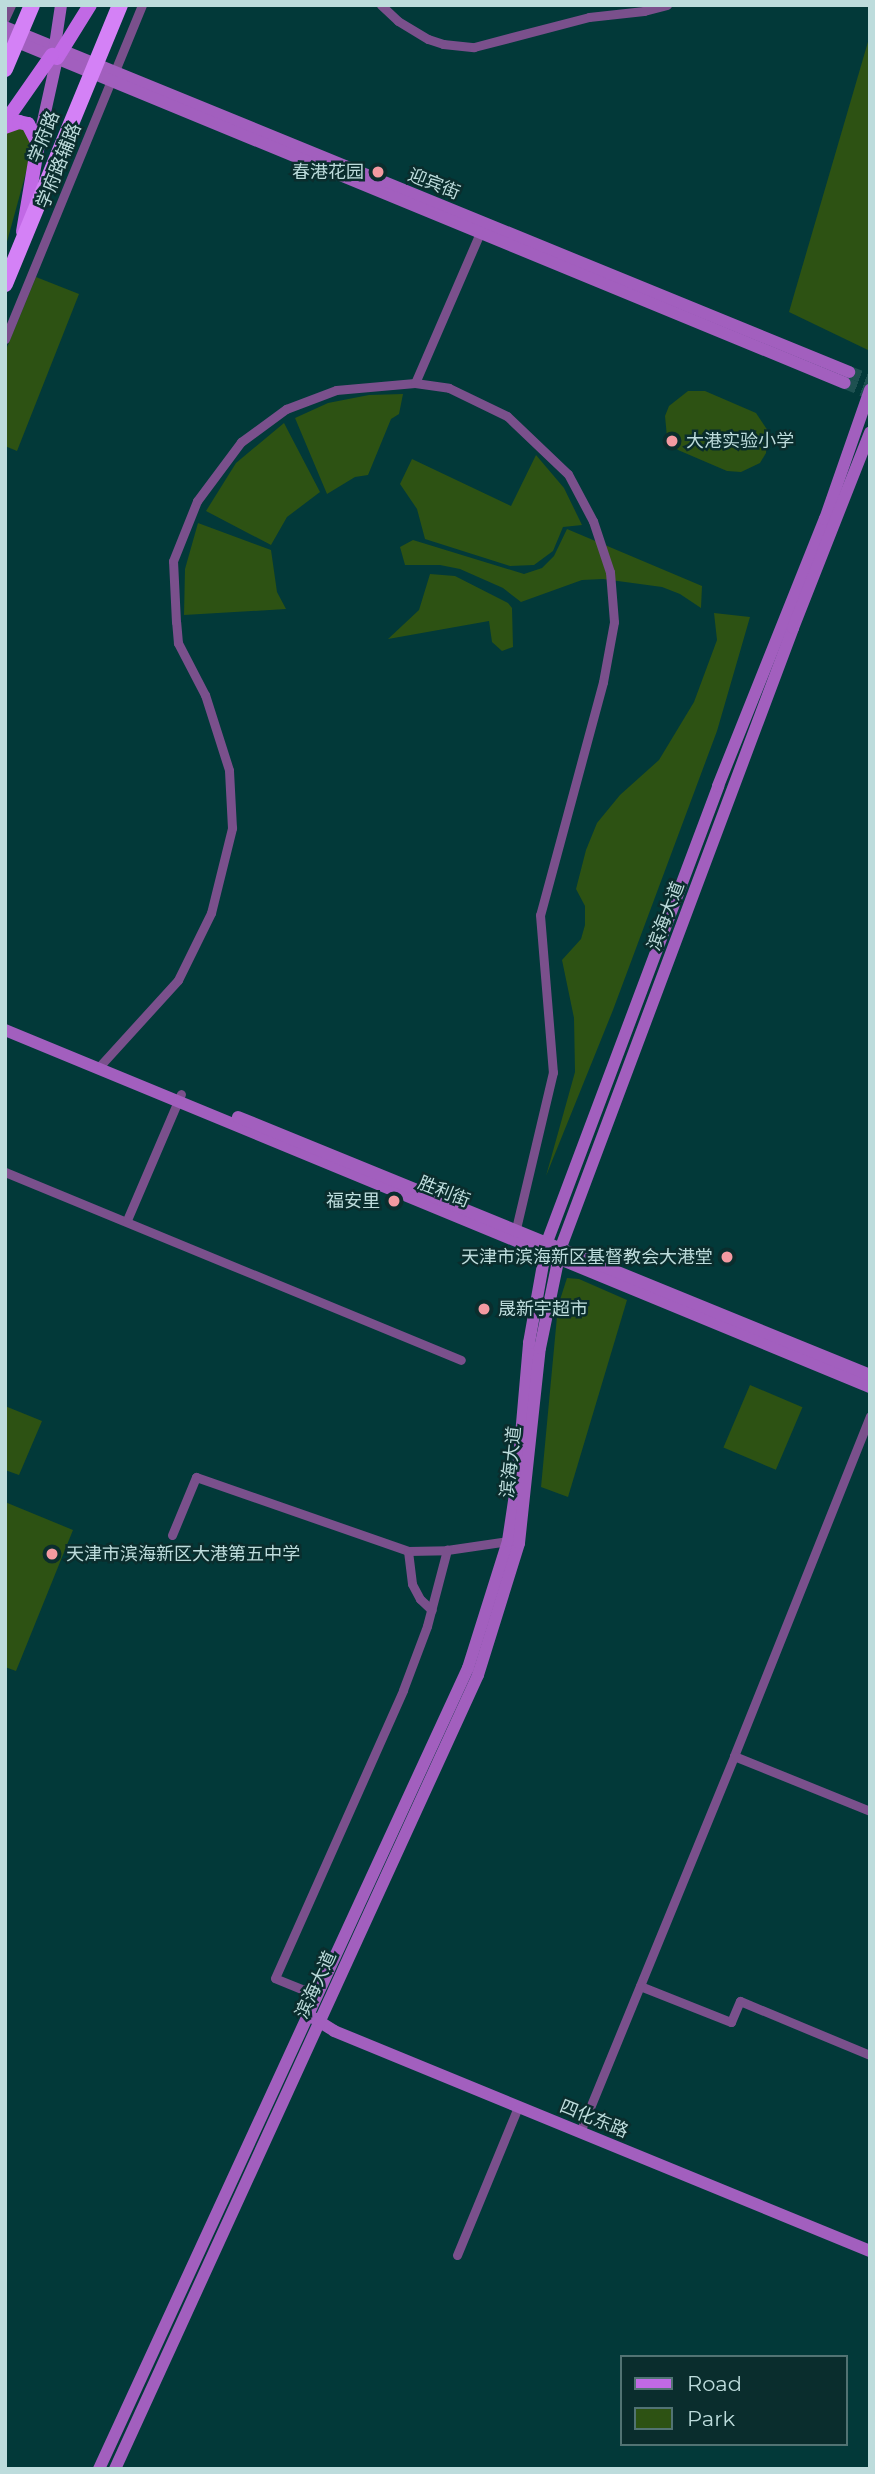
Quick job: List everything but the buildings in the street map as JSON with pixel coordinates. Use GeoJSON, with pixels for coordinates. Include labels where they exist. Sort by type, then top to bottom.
{"type":"FeatureCollection","features":[{"type":"Feature","properties":{"kind":"highway"},"geometry":{"type":"LineString","coordinates":[[5,69],[12,34],[32,5]]}},
{"type":"Feature","properties":{"kind":"highway","name":"学府路"},"geometry":{"type":"LineString","coordinates":[[5,284],[120,5]]}},
{"type":"Feature","properties":{"kind":"main road"},"geometry":{"type":"LineString","coordinates":[[22,244],[29,184],[57,52],[61,5]]}},
{"type":"Feature","properties":{"kind":"main road"},"geometry":{"type":"LineString","coordinates":[[5,125],[90,5]]}},
{"type":"Feature","properties":{"kind":"main road","name":"迎宾街"},"geometry":{"type":"LineString","coordinates":[[12,34],[847,377]]}},
{"type":"Feature","properties":{"kind":"main road"},"geometry":{"type":"LineString","coordinates":[[5,125],[19,122],[28,124],[38,144]]}},
{"type":"Feature","properties":{"kind":"main road"},"geometry":{"type":"LineString","coordinates":[[865,430],[870,390]]}},
{"type":"Feature","properties":{"kind":"main road","name":"滨海大道"},"geometry":{"type":"LineString","coordinates":[[115,2469],[468,1668],[508,1541],[517,1481],[529,1343],[546,1247],[783,623],[865,430]]}},
{"type":"Feature","properties":{"kind":"main road","name":"滨海大道"},"geometry":{"type":"LineString","coordinates":[[99,2469],[478,1675],[507,1591],[519,1543],[540,1348],[560,1252],[865,430]]}},
{"type":"Feature","properties":{"kind":"main road","name":"胜利街"},"geometry":{"type":"LineString","coordinates":[[5,1020],[100,1064],[546,1247],[703,1311],[870,1374]]}},
{"type":"Feature","properties":{"kind":"main road","name":"胜利街"},"geometry":{"type":"LineString","coordinates":[[5,1030],[100,1064]]}},
{"type":"Feature","properties":{"kind":"main road","name":"胜利街"},"geometry":{"type":"LineString","coordinates":[[180,1097],[516,1229],[546,1247]]}},
{"type":"Feature","properties":{"kind":"main road","name":"胜利街"},"geometry":{"type":"LineString","coordinates":[[703,1311],[870,1387]]}},
{"type":"Feature","properties":{"kind":"main road","name":"四化东路"},"geometry":{"type":"LineString","coordinates":[[313,2018],[346,2036],[870,2251]]}},
{"type":"Feature","properties":{"kind":"street"},"geometry":{"type":"LineString","coordinates":[[5,18],[11,5]]}},
{"type":"Feature","properties":{"kind":"street","name":"学府路辅路"},"geometry":{"type":"LineString","coordinates":[[5,338],[142,5]]}},
{"type":"Feature","properties":{"kind":"street"},"geometry":{"type":"LineString","coordinates":[[381,5],[398,21],[428,39],[443,44],[474,47],[589,17],[644,11],[667,5]]}},
{"type":"Feature","properties":{"kind":"street"},"geometry":{"type":"LineString","coordinates":[[415,383],[482,228]]}},
{"type":"Feature","properties":{"kind":"street"},"geometry":{"type":"LineString","coordinates":[[100,1064],[178,980],[211,914],[232,828],[229,770],[205,695],[178,643],[173,561],[197,501],[241,442],[286,409],[336,390],[415,383],[449,388],[507,416],[568,474],[593,521],[610,572],[614,622],[603,682],[540,915],[553,1072],[516,1229]]}},
{"type":"Feature","properties":{"kind":"street"},"geometry":{"type":"LineString","coordinates":[[127,1220],[180,1097]]}},
{"type":"Feature","properties":{"kind":"street"},"geometry":{"type":"LineString","coordinates":[[5,1172],[127,1220],[461,1360]]}},
{"type":"Feature","properties":{"kind":"street"},"geometry":{"type":"LineString","coordinates":[[580,2132],[870,1416]]}},
{"type":"Feature","properties":{"kind":"street"},"geometry":{"type":"LineString","coordinates":[[172,1535],[196,1477],[408,1551],[447,1550],[508,1541]]}},
{"type":"Feature","properties":{"kind":"street"},"geometry":{"type":"LineString","coordinates":[[313,2018],[304,1990],[275,1978],[403,1689],[432,1610],[447,1550]]}},
{"type":"Feature","properties":{"kind":"street"},"geometry":{"type":"LineString","coordinates":[[408,1551],[412,1584],[420,1599],[432,1610]]}},
{"type":"Feature","properties":{"kind":"street"},"geometry":{"type":"LineString","coordinates":[[734,1756],[870,1811]]}},
{"type":"Feature","properties":{"kind":"street"},"geometry":{"type":"LineString","coordinates":[[640,1986],[731,2022],[740,2001],[870,2055]]}},
{"type":"Feature","properties":{"kind":"street"},"geometry":{"type":"LineString","coordinates":[[457,2255],[518,2107]]}},
{"type":"Feature","properties":{"kind":"green space"},"geometry":{"type":"Polygon","coordinates":[[[870,35],[870,351],[789,312],[870,35]]]}},
{"type":"Feature","properties":{"kind":"green space"},"geometry":{"type":"Polygon","coordinates":[[[23,127],[33,147],[5,249],[5,133],[23,127]]]}},
{"type":"Feature","properties":{"kind":"green space"},"geometry":{"type":"Polygon","coordinates":[[[36,277],[79,294],[17,451],[5,446],[5,352],[36,277]]]}},
{"type":"Feature","properties":{"kind":"green space"},"geometry":{"type":"Polygon","coordinates":[[[688,391],[705,391],[756,413],[768,431],[766,453],[760,463],[741,472],[727,471],[678,450],[667,437],[665,416],[669,406],[688,391]]]}},
{"type":"Feature","properties":{"kind":"green space"},"geometry":{"type":"Polygon","coordinates":[[[403,394],[399,414],[391,419],[368,475],[355,477],[327,494],[295,418],[328,403],[369,395],[403,394]]]}},
{"type":"Feature","properties":{"kind":"green space"},"geometry":{"type":"Polygon","coordinates":[[[284,423],[320,492],[287,517],[271,545],[206,511],[236,463],[284,423]]]}},
{"type":"Feature","properties":{"kind":"green space"},"geometry":{"type":"Polygon","coordinates":[[[536,455],[564,488],[582,525],[563,527],[553,551],[534,565],[510,566],[425,539],[417,509],[400,484],[412,459],[511,506],[536,455]]]}},
{"type":"Feature","properties":{"kind":"green space"},"geometry":{"type":"Polygon","coordinates":[[[198,523],[271,550],[277,592],[286,609],[184,615],[185,569],[198,523]]]}},
{"type":"Feature","properties":{"kind":"green space"},"geometry":{"type":"Polygon","coordinates":[[[567,529],[702,586],[701,608],[680,594],[662,587],[603,579],[582,580],[521,602],[503,588],[460,569],[440,565],[405,565],[400,547],[413,540],[524,574],[542,568],[554,556],[567,529]]]}},
{"type":"Feature","properties":{"kind":"green space"},"geometry":{"type":"Polygon","coordinates":[[[430,574],[455,576],[508,603],[512,608],[513,647],[502,651],[492,642],[489,621],[388,639],[419,610],[430,574]]]}},
{"type":"Feature","properties":{"kind":"green space"},"geometry":{"type":"Polygon","coordinates":[[[714,613],[750,617],[717,731],[613,1010],[546,1176],[575,1072],[574,1018],[562,960],[581,939],[585,925],[585,906],[576,889],[586,850],[597,823],[620,795],[659,760],[694,702],[717,640],[714,613]]]}},
{"type":"Feature","properties":{"kind":"green space"},"geometry":{"type":"Polygon","coordinates":[[[567,1278],[579,1279],[627,1300],[568,1497],[541,1487],[558,1306],[567,1278]]]}},
{"type":"Feature","properties":{"kind":"green space"},"geometry":{"type":"Polygon","coordinates":[[[750,1385],[802,1407],[776,1470],[723,1448],[750,1385]]]}},
{"type":"Feature","properties":{"kind":"green space"},"geometry":{"type":"Polygon","coordinates":[[[5,1406],[42,1421],[19,1475],[5,1470],[5,1406]]]}},
{"type":"Feature","properties":{"kind":"green space"},"geometry":{"type":"Polygon","coordinates":[[[5,1502],[73,1530],[16,1671],[5,1667],[5,1502]]]}},
{"type":"Feature","properties":{"kind":"tunnel"},"geometry":{"type":"LineString","coordinates":[[849,372],[870,380]]}},
{"type":"Feature","properties":{"kind":"tunnel"},"geometry":{"type":"LineString","coordinates":[[845,383],[870,393]]}},
{"type":"Feature","properties":{"kind":"place","name":"春港花园"},"geometry":{"type":"Point","coordinates":[378,172]}},
{"type":"Feature","properties":{"kind":"place","name":"大港实验小学"},"geometry":{"type":"Point","coordinates":[672,441]}},
{"type":"Feature","properties":{"kind":"place","name":"福安里"},"geometry":{"type":"Point","coordinates":[394,1201]}},
{"type":"Feature","properties":{"kind":"place","name":"天津市滨海新区基督教会大港堂"},"geometry":{"type":"Point","coordinates":[727,1257]}},
{"type":"Feature","properties":{"kind":"place","name":"晟新宇超市"},"geometry":{"type":"Point","coordinates":[484,1309]}},
{"type":"Feature","properties":{"kind":"place","name":"天津市滨海新区大港第五中学"},"geometry":{"type":"Point","coordinates":[52,1554]}}]}
